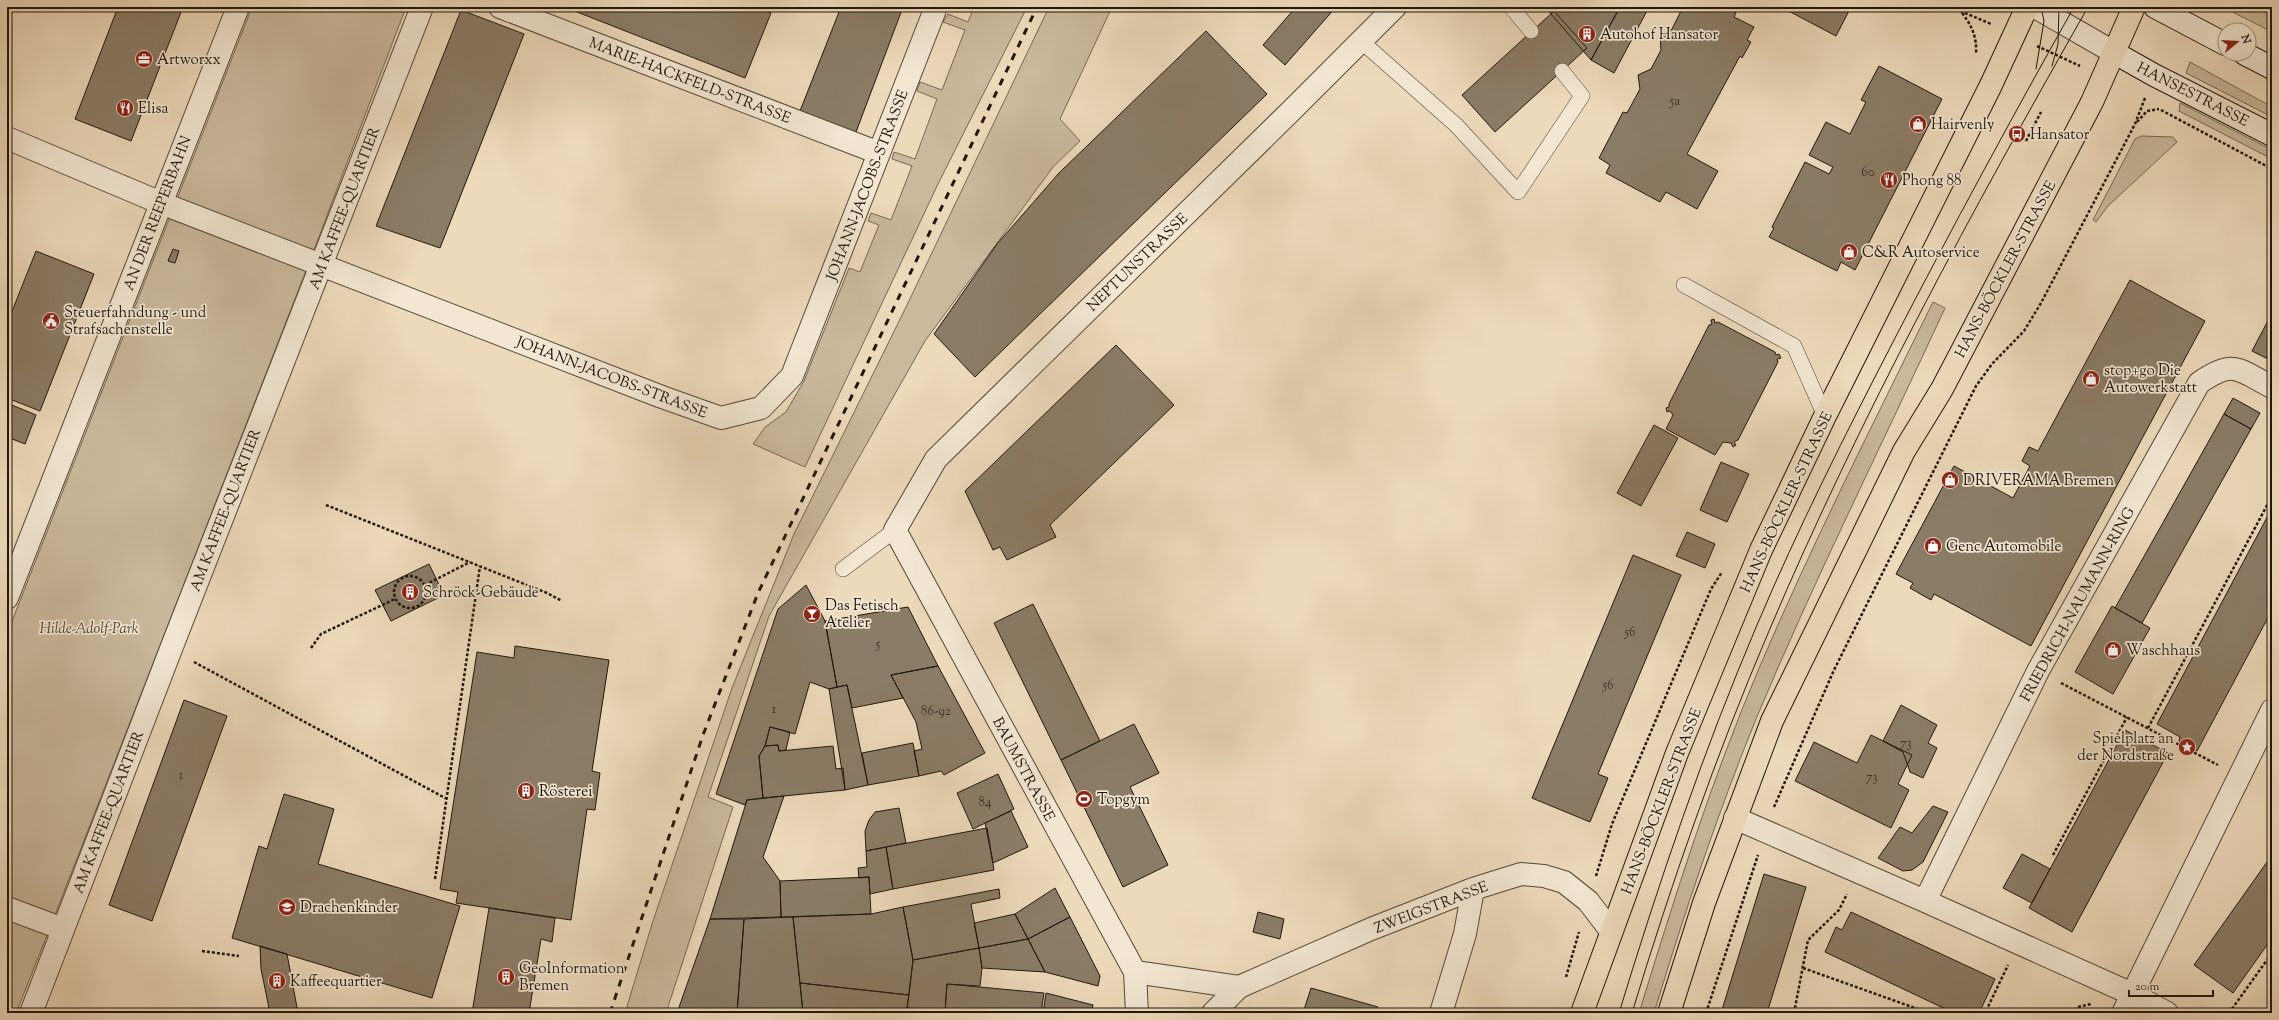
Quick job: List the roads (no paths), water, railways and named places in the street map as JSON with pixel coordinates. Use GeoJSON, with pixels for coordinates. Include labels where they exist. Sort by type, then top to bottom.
{"type":"FeatureCollection","features":[{"type":"Feature","properties":{"kind":"main road","name":"HANS-BÖCKLER-STRASSE"},"geometry":{"type":"LineString","coordinates":[[1582,1013],[1611,930],[1677,753],[1761,550],[1825,416],[2027,7]]}},
{"type":"Feature","properties":{"kind":"main road","name":"HANS-BÖCKLER-STRASSE"},"geometry":{"type":"LineString","coordinates":[[1670,1013],[1696,927],[1735,818],[1772,722],[1897,465],[1942,390],[2104,77],[2134,7]]}},
{"type":"Feature","properties":{"kind":"street","name":"AN DER REEPERBAHN"},"geometry":{"type":"LineString","coordinates":[[7,598],[238,7]]}},
{"type":"Feature","properties":{"kind":"street","name":"AM KAFFEE-QUARTIER"},"geometry":{"type":"LineString","coordinates":[[31,1013],[171,649],[422,7]]}},
{"type":"Feature","properties":{"kind":"street","name":"MARIE-HACKFELD-STRASSE"},"geometry":{"type":"LineString","coordinates":[[500,7],[879,153]]}},
{"type":"Feature","properties":{"kind":"street","name":"JOHANN-JACOBS-STRASSE"},"geometry":{"type":"LineString","coordinates":[[7,138],[161,204],[662,397],[721,418],[761,408],[792,376],[936,7]]}},
{"type":"Feature","properties":{"kind":"street","name":"NEPTUNSTRASSE"},"geometry":{"type":"LineString","coordinates":[[895,530],[936,459],[1395,7]]}},
{"type":"Feature","properties":{"kind":"street","name":"HANSESTRASSE"},"geometry":{"type":"LineString","coordinates":[[2035,7],[2154,75],[2272,135]]}},
{"type":"Feature","properties":{"kind":"street"},"geometry":{"type":"LineString","coordinates":[[2156,7],[2217,40]]}},
{"type":"Feature","properties":{"kind":"street"},"geometry":{"type":"LineString","coordinates":[[2257,60],[2272,68]]}},
{"type":"Feature","properties":{"kind":"street","name":"FRIEDRICH-NAUMANN-RING"},"geometry":{"type":"LineString","coordinates":[[1925,901],[2038,671],[2199,383],[2218,370],[2235,368],[2272,387]]}},
{"type":"Feature","properties":{"kind":"street","name":"BAUMSTRASSE"},"geometry":{"type":"LineString","coordinates":[[895,530],[1135,972],[1137,1013]]}},
{"type":"Feature","properties":{"kind":"street"},"geometry":{"type":"LineString","coordinates":[[2127,1003],[2272,712]]}},
{"type":"Feature","properties":{"kind":"street"},"geometry":{"type":"LineString","coordinates":[[1735,818],[2018,943],[2127,1003],[2167,1013]]}},
{"type":"Feature","properties":{"kind":"street","name":"ZWEIGSTRASSE"},"geometry":{"type":"LineString","coordinates":[[1213,1013],[1239,987],[1371,929],[1473,889],[1521,874],[1544,876],[1564,882],[1588,901],[1611,930]]}},
{"type":"Feature","properties":{"kind":"street"},"geometry":{"type":"LineString","coordinates":[[1441,1013],[1465,934],[1473,889]]}},
{"type":"Feature","properties":{"kind":"street"},"geometry":{"type":"LineString","coordinates":[[7,908],[63,929]]}},
{"type":"Feature","properties":{"kind":"street"},"geometry":{"type":"LineString","coordinates":[[1135,972],[1239,987]]}},
{"type":"Feature","properties":{"kind":"lane"},"geometry":{"type":"LineString","coordinates":[[1511,7],[1531,31]]}},
{"type":"Feature","properties":{"kind":"lane"},"geometry":{"type":"LineString","coordinates":[[1361,41],[1456,125],[1518,192],[1582,96],[1562,71]]}},
{"type":"Feature","properties":{"kind":"lane"},"geometry":{"type":"LineString","coordinates":[[1684,285],[1794,346],[1825,416]]}},
{"type":"Feature","properties":{"kind":"lane"},"geometry":{"type":"LineString","coordinates":[[843,569],[895,530]]}},
{"type":"Feature","properties":{"kind":"tram line"},"geometry":{"type":"LineString","coordinates":[[2036,69],[2044,21],[2041,7]]}},
{"type":"Feature","properties":{"kind":"tram line"},"geometry":{"type":"LineString","coordinates":[[2052,66],[2058,44],[2059,7]]}},
{"type":"Feature","properties":{"kind":"tram line"},"geometry":{"type":"LineString","coordinates":[[1619,1013],[1666,866],[1700,769],[1737,673],[1789,553],[1840,445],[1916,298],[1982,173],[2074,7]]}},
{"type":"Feature","properties":{"kind":"tram line"},"geometry":{"type":"LineString","coordinates":[[1632,1013],[1662,916],[1695,820],[1749,678],[1804,551],[1841,471],[1920,314],[2002,159],[2088,7]]}},
{"type":"Feature","properties":{"kind":"railway"},"geometry":{"type":"LineString","coordinates":[[610,1013],[703,735],[758,593],[1037,7]]}},
{"type":"Feature","properties":{"kind":"place","name":"Autohof Hansator"},"geometry":{"type":"Point","coordinates":[1587,34]}},
{"type":"Feature","properties":{"kind":"place","name":"Artworxx"},"geometry":{"type":"Point","coordinates":[144,59]}},
{"type":"Feature","properties":{"kind":"place","name":"Elisa"},"geometry":{"type":"Point","coordinates":[125,108]}},
{"type":"Feature","properties":{"kind":"place","name":"Hairvenly"},"geometry":{"type":"Point","coordinates":[1918,124]}},
{"type":"Feature","properties":{"kind":"place","name":"Hansator"},"geometry":{"type":"Point","coordinates":[2017,134]}},
{"type":"Feature","properties":{"kind":"place","name":"Phong 88"},"geometry":{"type":"Point","coordinates":[1889,180]}},
{"type":"Feature","properties":{"kind":"place","name":"C&R Autoservice"},"geometry":{"type":"Point","coordinates":[1849,252]}},
{"type":"Feature","properties":{"kind":"place","name":"Steuerfahndung - und Strafsachenstelle"},"geometry":{"type":"Point","coordinates":[51,321]}},
{"type":"Feature","properties":{"kind":"place","name":"stop+go Die Autowerkstatt"},"geometry":{"type":"Point","coordinates":[2091,379]}},
{"type":"Feature","properties":{"kind":"place","name":"DRIVERAMA Bremen"},"geometry":{"type":"Point","coordinates":[1950,480]}},
{"type":"Feature","properties":{"kind":"place","name":"Genc Automobile"},"geometry":{"type":"Point","coordinates":[1933,546]}},
{"type":"Feature","properties":{"kind":"place","name":"Schröck-Gebäude"},"geometry":{"type":"Point","coordinates":[410,592]}},
{"type":"Feature","properties":{"kind":"place","name":"Das Fetisch Atelier"},"geometry":{"type":"Point","coordinates":[812,614]}},
{"type":"Feature","properties":{"kind":"place","name":"Waschhaus"},"geometry":{"type":"Point","coordinates":[2113,650]}},
{"type":"Feature","properties":{"kind":"place","name":"Spielplatz an der Nordstraße"},"geometry":{"type":"Point","coordinates":[2187,747]}},
{"type":"Feature","properties":{"kind":"place","name":"Rösterei"},"geometry":{"type":"Point","coordinates":[526,791]}},
{"type":"Feature","properties":{"kind":"place","name":"Topgym"},"geometry":{"type":"Point","coordinates":[1084,799]}},
{"type":"Feature","properties":{"kind":"place","name":"Drachenkinder"},"geometry":{"type":"Point","coordinates":[287,907]}},
{"type":"Feature","properties":{"kind":"place","name":"GeoInformation Bremen"},"geometry":{"type":"Point","coordinates":[506,977]}},
{"type":"Feature","properties":{"kind":"place","name":"Kaffeequartier"},"geometry":{"type":"Point","coordinates":[277,981]}},
{"type":"Feature","properties":{"kind":"park label","name":"Hilde-Adolf-Park"},"geometry":{"type":"Point","coordinates":[89,628]}}]}
